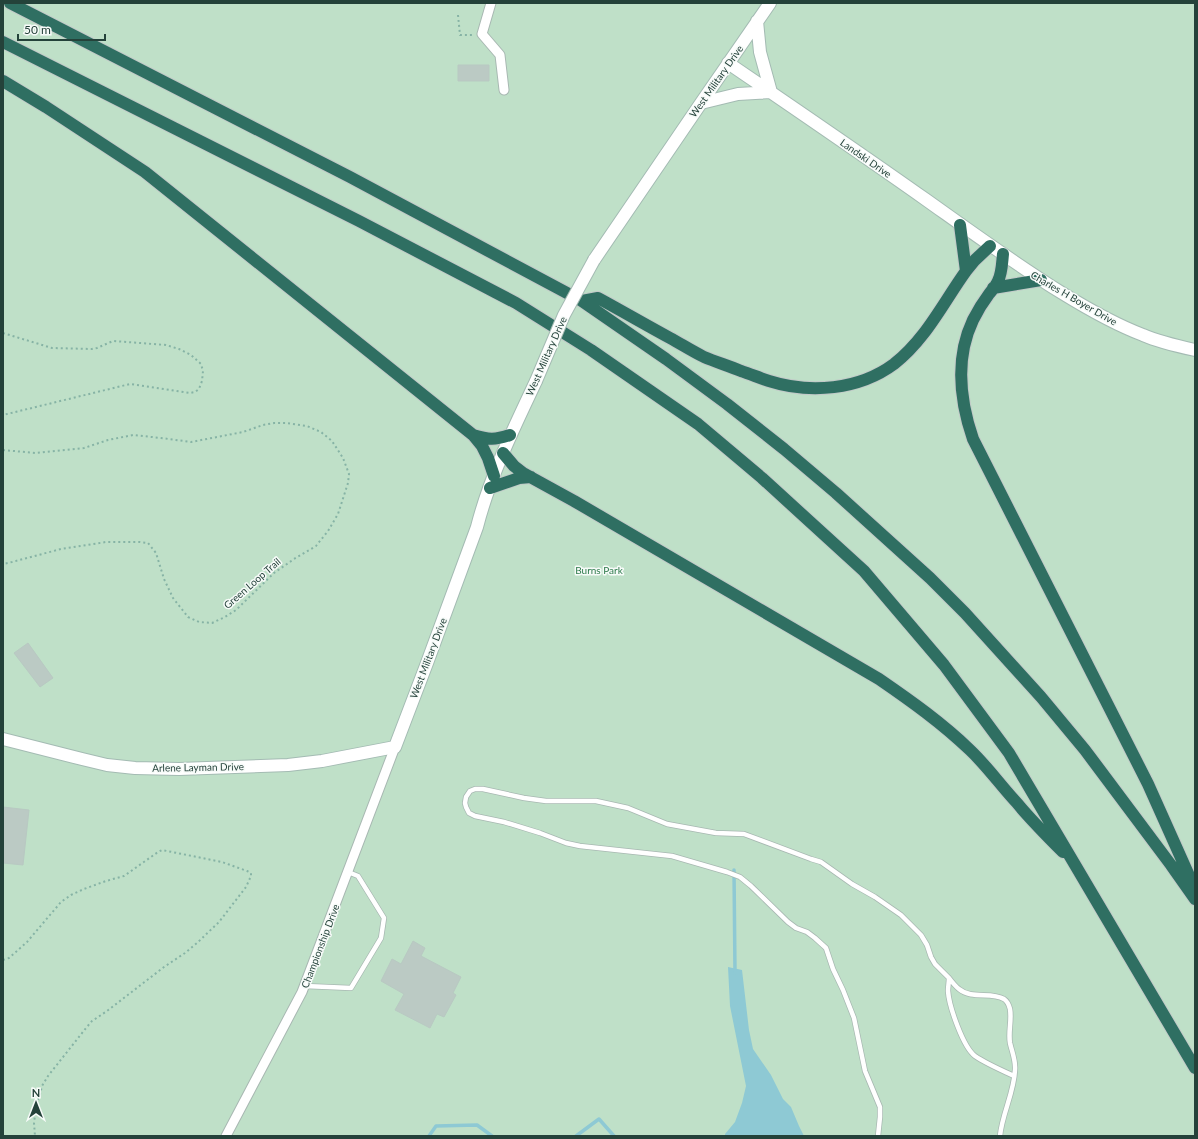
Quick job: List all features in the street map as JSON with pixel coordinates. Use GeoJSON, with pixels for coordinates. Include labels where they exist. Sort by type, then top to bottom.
{"type":"FeatureCollection","features":[{"type":"Feature","properties":{"kind":"highway"},"geometry":{"type":"LineString","coordinates":[[10,3],[371,188],[582,301],[690,377],[784,449],[842,498],[930,578],[965,613],[1041,697],[1090,757],[1195,899]]}},
{"type":"Feature","properties":{"kind":"highway"},"geometry":{"type":"LineString","coordinates":[[3,42],[351,217],[516,302],[592,350],[698,424],[762,478],[864,571],[944,665],[1010,753],[1195,1068]]}},
{"type":"Feature","properties":{"kind":"highway"},"geometry":{"type":"LineString","coordinates":[[3,81],[46,107],[145,172],[473,436],[482,446],[488,458],[492,482],[531,477]]}},
{"type":"Feature","properties":{"kind":"highway"},"geometry":{"type":"LineString","coordinates":[[960,224],[966,271]]}},
{"type":"Feature","properties":{"kind":"highway"},"geometry":{"type":"LineString","coordinates":[[582,301],[598,298],[704,357],[770,381],[791,386],[815,388],[833,387],[867,379],[894,364],[923,335],[966,271],[990,246]]}},
{"type":"Feature","properties":{"kind":"highway"},"geometry":{"type":"LineString","coordinates":[[1003,254],[998,281],[980,307],[973,321],[962,358],[961,388],[968,423],[973,439],[1148,784],[1195,890]]}},
{"type":"Feature","properties":{"kind":"highway"},"geometry":{"type":"LineString","coordinates":[[993,288],[1041,280]]}},
{"type":"Feature","properties":{"kind":"highway"},"geometry":{"type":"LineString","coordinates":[[473,436],[487,439],[497,439],[510,436]]}},
{"type":"Feature","properties":{"kind":"highway"},"geometry":{"type":"LineString","coordinates":[[503,454],[514,466],[531,477],[574,500],[872,675],[916,705],[941,724],[971,751],[1016,803],[1077,867]]}},
{"type":"Feature","properties":{"kind":"street"},"geometry":{"type":"LineString","coordinates":[[491,3],[482,34],[500,55],[504,90]]}},
{"type":"Feature","properties":{"kind":"street","name":"West Military Drive"},"geometry":{"type":"LineString","coordinates":[[395,746],[510,436],[536,381],[564,315],[594,260],[728,62],[770,3]]}},
{"type":"Feature","properties":{"kind":"street"},"geometry":{"type":"LineString","coordinates":[[700,103],[738,94],[771,92],[760,52],[757,21]]}},
{"type":"Feature","properties":{"kind":"street","name":"Landski Drive"},"geometry":{"type":"LineString","coordinates":[[728,62],[1003,254]]}},
{"type":"Feature","properties":{"kind":"street","name":"Charles H Boyer Drive"},"geometry":{"type":"LineString","coordinates":[[1003,254],[1041,280],[1111,321],[1143,335],[1172,345],[1195,350]]}},
{"type":"Feature","properties":{"kind":"street","name":"Arlene Layman Drive"},"geometry":{"type":"LineString","coordinates":[[3,739],[82,760],[135,768],[179,769],[288,765],[322,761],[395,746]]}},
{"type":"Feature","properties":{"kind":"street","name":"Championship Drive"},"geometry":{"type":"LineString","coordinates":[[226,1136],[305,986],[395,746]]}},
{"type":"Feature","properties":{"kind":"lane"},"geometry":{"type":"LineString","coordinates":[[878,1136],[880,1107],[865,1071],[854,1018],[833,970],[826,948],[815,938],[788,922],[740,877],[672,856],[592,848],[566,843],[504,822],[475,816],[469,813],[466,808],[466,797],[470,791],[475,789],[483,789],[546,801],[596,801],[628,808],[667,824],[716,833],[744,834],[821,862],[852,884],[875,897],[901,916],[921,935],[935,964],[960,990],[968,994],[1004,998],[1008,1002],[1010,1012],[1010,1042],[1016,1069],[1000,1136]]}},
{"type":"Feature","properties":{"kind":"lane"},"geometry":{"type":"LineString","coordinates":[[305,986],[351,988],[381,938],[384,918],[358,876],[348,872]]}},
{"type":"Feature","properties":{"kind":"lane"},"geometry":{"type":"LineString","coordinates":[[949,978],[948,991],[950,1001],[962,1038],[969,1050],[976,1057],[1014,1076]]}},
{"type":"Feature","properties":{"kind":"path"},"geometry":{"type":"LineString","coordinates":[[458,15],[460,35],[482,34]]}},
{"type":"Feature","properties":{"kind":"path"},"geometry":{"type":"LineString","coordinates":[[3,333],[52,348],[92,349],[112,341],[166,345],[191,355],[201,364],[203,371],[199,389],[195,392],[177,392],[130,384],[3,415]]}},
{"type":"Feature","properties":{"kind":"path","name":"Green Loop Trail"},"geometry":{"type":"LineString","coordinates":[[3,450],[35,453],[84,448],[108,440],[133,435],[191,442],[243,432],[263,425],[286,422],[307,426],[321,432],[332,441],[343,458],[349,474],[348,484],[338,514],[328,531],[316,546],[294,559],[274,574],[236,610],[212,623],[199,622],[188,617],[173,598],[164,579],[156,553],[148,544],[140,542],[106,542],[61,550],[3,564]]}},
{"type":"Feature","properties":{"kind":"path"},"geometry":{"type":"LineString","coordinates":[[3,960],[9,958],[27,942],[61,902],[70,895],[106,881],[124,876],[162,850],[222,862],[251,873],[246,887],[218,922],[197,943],[186,953],[164,967],[92,1021],[86,1028],[48,1076],[42,1086],[35,1115],[35,1136]]}},
{"type":"Feature","properties":{"kind":"green space","name":"Burns Park"},"geometry":{"type":"Polygon","coordinates":[[[3,3],[1195,3],[1195,1136],[3,1136],[3,3]]]}},
{"type":"Feature","properties":{"kind":"water"},"geometry":{"type":"Polygon","coordinates":[[[728,967],[742,970],[749,1030],[753,1049],[771,1075],[783,1099],[791,1107],[804,1136],[725,1136],[735,1122],[746,1086],[730,1006],[728,967]]]}},
{"type":"Feature","properties":{"kind":"building"},"geometry":{"type":"Polygon","coordinates":[[[458,65],[489,65],[489,81],[458,81],[458,65]]]}},
{"type":"Feature","properties":{"kind":"building"},"geometry":{"type":"Polygon","coordinates":[[[28,643],[53,678],[40,687],[14,653],[28,643]]]}},
{"type":"Feature","properties":{"kind":"building"},"geometry":{"type":"Polygon","coordinates":[[[3,807],[29,810],[23,865],[3,863],[3,807]]]}},
{"type":"Feature","properties":{"kind":"building"},"geometry":{"type":"Polygon","coordinates":[[[413,941],[425,948],[421,956],[461,977],[453,993],[456,995],[444,1017],[437,1014],[430,1028],[395,1010],[404,994],[381,981],[392,959],[401,964],[413,941]]]}},
{"type":"Feature","properties":{"kind":"waterway"},"geometry":{"type":"LineString","coordinates":[[734,870],[735,973]]}},
{"type":"Feature","properties":{"kind":"waterway"},"geometry":{"type":"LineString","coordinates":[[576,1136],[599,1119],[614,1136]]}},
{"type":"Feature","properties":{"kind":"waterway"},"geometry":{"type":"LineString","coordinates":[[429,1136],[436,1126],[477,1125],[492,1136]]}}]}
